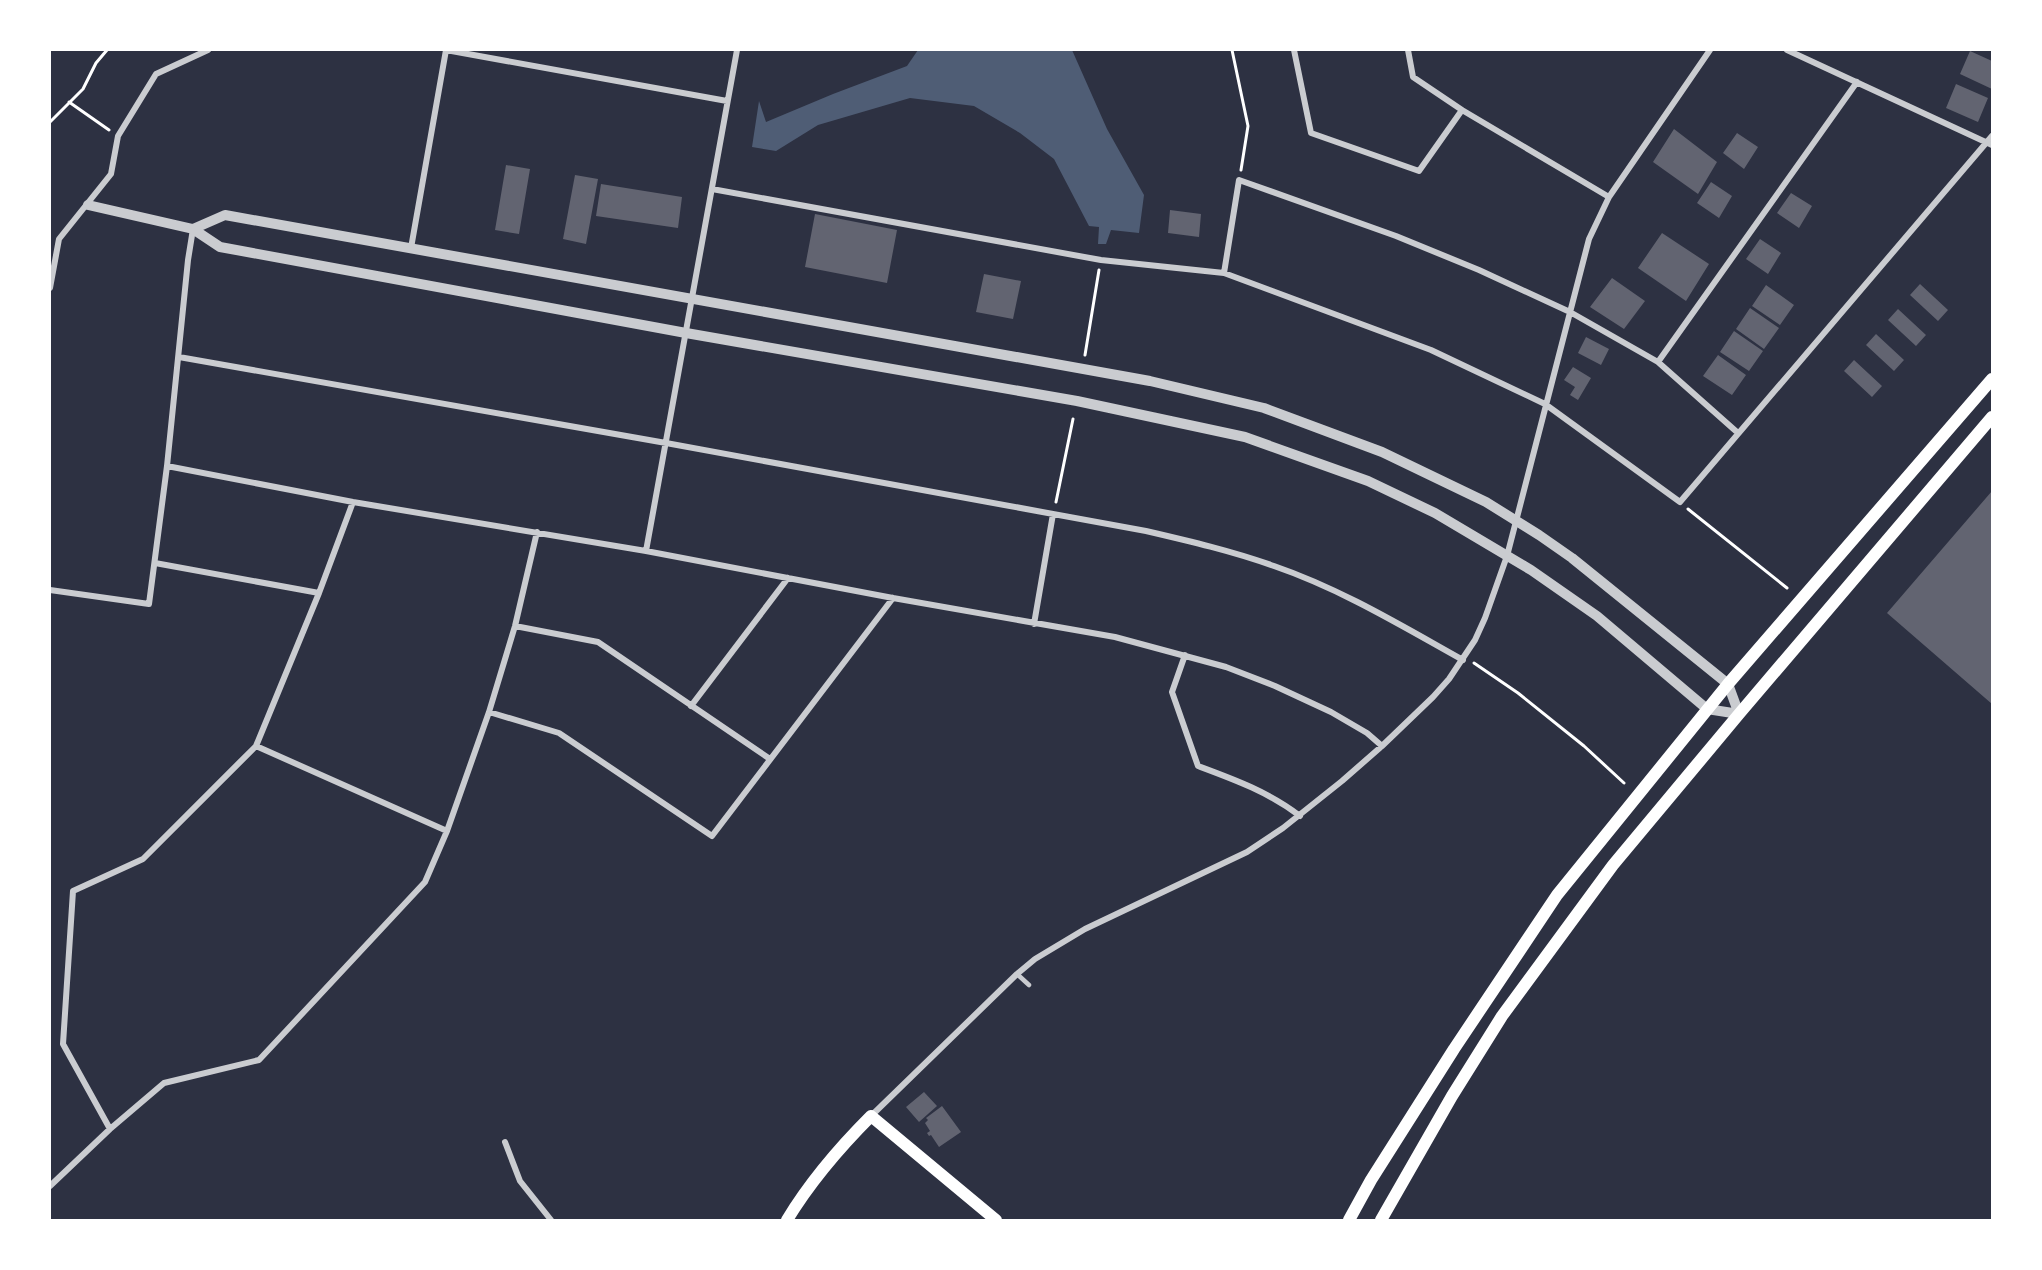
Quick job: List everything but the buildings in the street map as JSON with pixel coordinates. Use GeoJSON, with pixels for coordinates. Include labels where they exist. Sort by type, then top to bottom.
{"type":"FeatureCollection","features":[{"type":"Feature","properties":{"kind":"main road"},"geometry":{"type":"LineString","coordinates":[[1349,1221],[1371,1180],[1454,1049],[1557,895],[1728,684],[1992,379]]}},
{"type":"Feature","properties":{"kind":"main road"},"geometry":{"type":"LineString","coordinates":[[1381,1221],[1452,1096],[1502,1017],[1613,865],[1992,417]]}},
{"type":"Feature","properties":{"kind":"main road"},"geometry":{"type":"LineString","coordinates":[[787,1221],[816,1176],[845,1141],[871,1116],[996,1221]]}},
{"type":"Feature","properties":{"kind":"street"},"geometry":{"type":"LineString","coordinates":[[50,288],[59,239],[111,174],[118,136],[156,74],[208,50]]}},
{"type":"Feature","properties":{"kind":"street"},"geometry":{"type":"LineString","coordinates":[[411,248],[446,50],[727,101]]}},
{"type":"Feature","properties":{"kind":"street"},"geometry":{"type":"LineString","coordinates":[[646,551],[737,50]]}},
{"type":"Feature","properties":{"kind":"street"},"geometry":{"type":"LineString","coordinates":[[1294,50],[1311,133],[1419,171],[1462,110]]}},
{"type":"Feature","properties":{"kind":"street"},"geometry":{"type":"LineString","coordinates":[[1408,50],[1413,77],[1462,110],[1609,196]]}},
{"type":"Feature","properties":{"kind":"street"},"geometry":{"type":"LineString","coordinates":[[871,1116],[1035,959],[1085,929],[1247,852],[1300,816],[1382,746],[1433,697],[1463,660],[1485,618],[1507,556],[1589,239],[1609,196],[1710,50]]}},
{"type":"Feature","properties":{"kind":"street"},"geometry":{"type":"LineString","coordinates":[[712,189],[1101,260],[1224,273],[1431,350],[1545,404],[1680,502],[1991,141],[1787,50]]}},
{"type":"Feature","properties":{"kind":"street"},"geometry":{"type":"LineString","coordinates":[[1658,362],[1857,82]]}},
{"type":"Feature","properties":{"kind":"street"},"geometry":{"type":"LineString","coordinates":[[1224,273],[1239,180],[1396,236],[1479,270],[1570,312],[1658,362],[1738,433]]}},
{"type":"Feature","properties":{"kind":"street"},"geometry":{"type":"LineString","coordinates":[[88,205],[194,229],[220,247],[686,333],[1077,401],[1245,437],[1368,481],[1435,513],[1507,556],[1597,616],[1707,709],[1739,714],[1728,684],[1607,585],[1517,521],[1456,486],[1382,452],[1264,408],[1150,381],[225,215],[194,229]]}},
{"type":"Feature","properties":{"kind":"street"},"geometry":{"type":"LineString","coordinates":[[50,590],[149,604],[156,563],[188,261],[194,229]]}},
{"type":"Feature","properties":{"kind":"street"},"geometry":{"type":"LineString","coordinates":[[179,357],[1146,531],[1220,548],[1276,567],[1367,606],[1463,660]]}},
{"type":"Feature","properties":{"kind":"street"},"geometry":{"type":"LineString","coordinates":[[167,466],[353,502],[646,551],[1034,624],[1115,637],[1226,667],[1275,686],[1331,712],[1382,746]]}},
{"type":"Feature","properties":{"kind":"street"},"geometry":{"type":"LineString","coordinates":[[110,1129],[63,1044],[73,891],[143,859],[256,746],[319,593],[353,502]]}},
{"type":"Feature","properties":{"kind":"street"},"geometry":{"type":"LineString","coordinates":[[1034,624],[1053,514]]}},
{"type":"Feature","properties":{"kind":"street"},"geometry":{"type":"LineString","coordinates":[[50,1186],[110,1129],[164,1083],[259,1060],[425,882],[447,831],[489,712],[515,626],[537,532]]}},
{"type":"Feature","properties":{"kind":"street"},"geometry":{"type":"LineString","coordinates":[[156,563],[319,593]]}},
{"type":"Feature","properties":{"kind":"street"},"geometry":{"type":"LineString","coordinates":[[691,706],[788,578]]}},
{"type":"Feature","properties":{"kind":"street"},"geometry":{"type":"LineString","coordinates":[[489,712],[559,733],[712,836],[893,598]]}},
{"type":"Feature","properties":{"kind":"street"},"geometry":{"type":"LineString","coordinates":[[515,626],[598,642],[770,759]]}},
{"type":"Feature","properties":{"kind":"street"},"geometry":{"type":"LineString","coordinates":[[1185,655],[1172,692],[1198,766],[1248,785],[1300,816]]}},
{"type":"Feature","properties":{"kind":"street"},"geometry":{"type":"LineString","coordinates":[[256,746],[447,831]]}},
{"type":"Feature","properties":{"kind":"street"},"geometry":{"type":"LineString","coordinates":[[505,1143],[520,1181],[551,1221]]}},
{"type":"Feature","properties":{"kind":"lane"},"geometry":{"type":"LineString","coordinates":[[1017,974],[1029,985]]}},
{"type":"Feature","properties":{"kind":"path"},"geometry":{"type":"LineString","coordinates":[[50,122],[82,89],[96,63],[107,50]]}},
{"type":"Feature","properties":{"kind":"path"},"geometry":{"type":"LineString","coordinates":[[1232,50],[1248,126],[1239,180]]}},
{"type":"Feature","properties":{"kind":"path"},"geometry":{"type":"LineString","coordinates":[[69,102],[118,136]]}},
{"type":"Feature","properties":{"kind":"path"},"geometry":{"type":"LineString","coordinates":[[1085,355],[1101,260]]}},
{"type":"Feature","properties":{"kind":"path"},"geometry":{"type":"LineString","coordinates":[[1053,514],[1073,419]]}},
{"type":"Feature","properties":{"kind":"path"},"geometry":{"type":"LineString","coordinates":[[1680,502],[1787,588]]}},
{"type":"Feature","properties":{"kind":"path"},"geometry":{"type":"LineString","coordinates":[[1473,663],[1518,693],[1584,746],[1624,783]]}},
{"type":"Feature","properties":{"kind":"water"},"geometry":{"type":"Polygon","coordinates":[[[918,50],[1072,50],[1107,129],[1144,195],[1139,233],[1111,230],[1106,244],[1098,244],[1099,227],[1089,226],[1054,159],[1020,133],[974,106],[910,98],[818,125],[776,151],[752,147],[759,101],[766,122],[907,66],[918,50]]]}}]}
